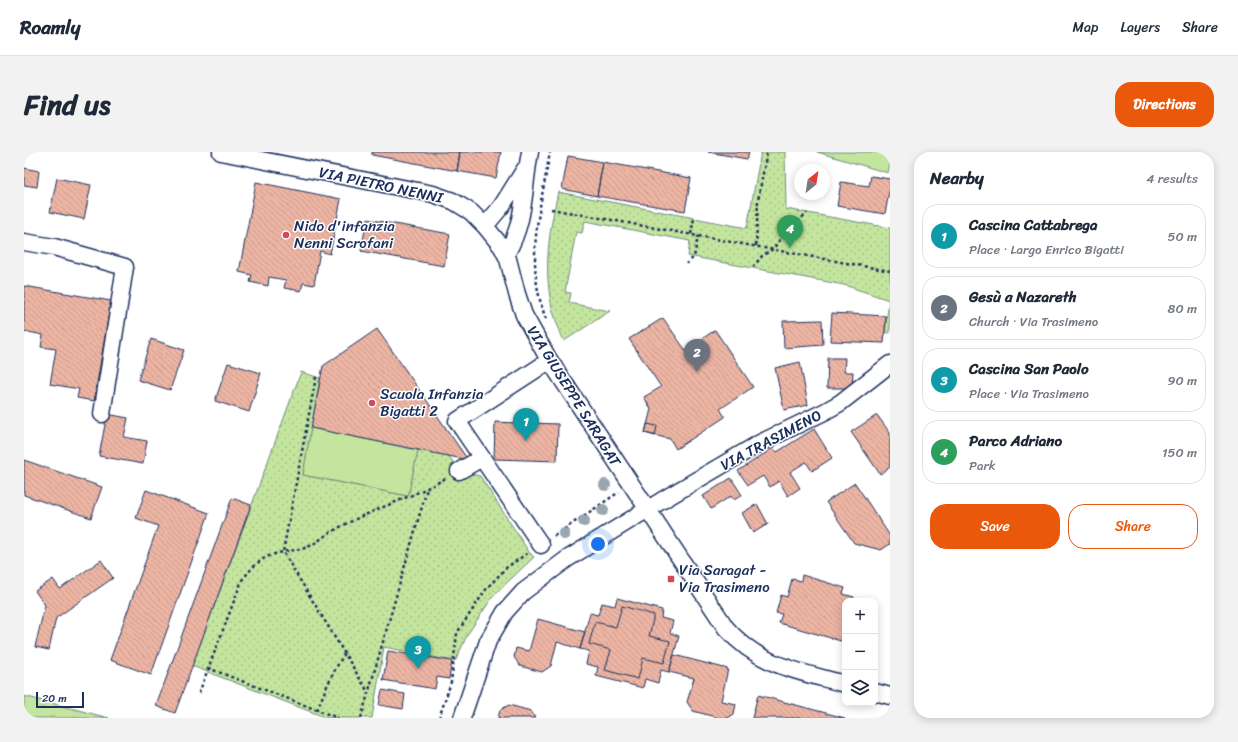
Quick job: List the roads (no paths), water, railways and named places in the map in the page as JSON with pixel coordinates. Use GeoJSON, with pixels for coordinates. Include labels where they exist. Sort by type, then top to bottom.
{"type":"FeatureCollection","features":[{"type":"Feature","properties":{"kind":"street","name":"VIA PIETRO NENNI"},"geometry":{"type":"LineString","coordinates":[[231,153],[437,195],[472,212],[485,226]]}},
{"type":"Feature","properties":{"kind":"street"},"geometry":{"type":"LineString","coordinates":[[485,226],[501,207],[528,158]]}},
{"type":"Feature","properties":{"kind":"street"},"geometry":{"type":"LineString","coordinates":[[506,254],[515,237],[523,211],[528,158]]}},
{"type":"Feature","properties":{"kind":"street","name":"VIA GIUSEPPE SARAGAT"},"geometry":{"type":"LineString","coordinates":[[485,226],[498,241],[506,254],[524,315],[548,358],[647,510]]}},
{"type":"Feature","properties":{"kind":"street"},"geometry":{"type":"LineString","coordinates":[[24,242],[54,247],[125,267],[102,414]]}},
{"type":"Feature","properties":{"kind":"street"},"geometry":{"type":"LineString","coordinates":[[541,545],[457,421],[549,361],[548,358]]}},
{"type":"Feature","properties":{"kind":"street","name":"VIA TRASIMENO"},"geometry":{"type":"LineString","coordinates":[[462,718],[488,641],[501,617],[513,602],[530,586],[560,564],[750,449],[840,403],[890,364]]}},
{"type":"Feature","properties":{"kind":"street"},"geometry":{"type":"LineString","coordinates":[[459,471],[482,458]]}},
{"type":"Feature","properties":{"kind":"street"},"geometry":{"type":"LineString","coordinates":[[647,510],[728,631],[760,657],[781,666],[842,683]]}},
{"type":"Feature","properties":{"kind":"street"},"geometry":{"type":"LineString","coordinates":[[878,693],[890,696]]}},
{"type":"Feature","properties":{"kind":"place","name":"Nido d'infanzia Nenni Scrofani"},"geometry":{"type":"Point","coordinates":[286,235]}},
{"type":"Feature","properties":{"kind":"place","name":"Parco Adriano"},"geometry":{"type":"Point","coordinates":[790,248]}},
{"type":"Feature","properties":{"kind":"place","name":"Gesù a Nazareth"},"geometry":{"type":"Point","coordinates":[697,372]}},
{"type":"Feature","properties":{"kind":"place","name":"Scuola Infanzia Bigatti 2"},"geometry":{"type":"Point","coordinates":[372,403]}},
{"type":"Feature","properties":{"kind":"place","name":"Cascina Cattabrega"},"geometry":{"type":"Point","coordinates":[526,441]}},
{"type":"Feature","properties":{"kind":"place","name":"Via Saragat - Via Trasimeno"},"geometry":{"type":"Point","coordinates":[671,579]}},
{"type":"Feature","properties":{"kind":"place","name":"Cascina San Paolo"},"geometry":{"type":"Point","coordinates":[418,669]}}]}
